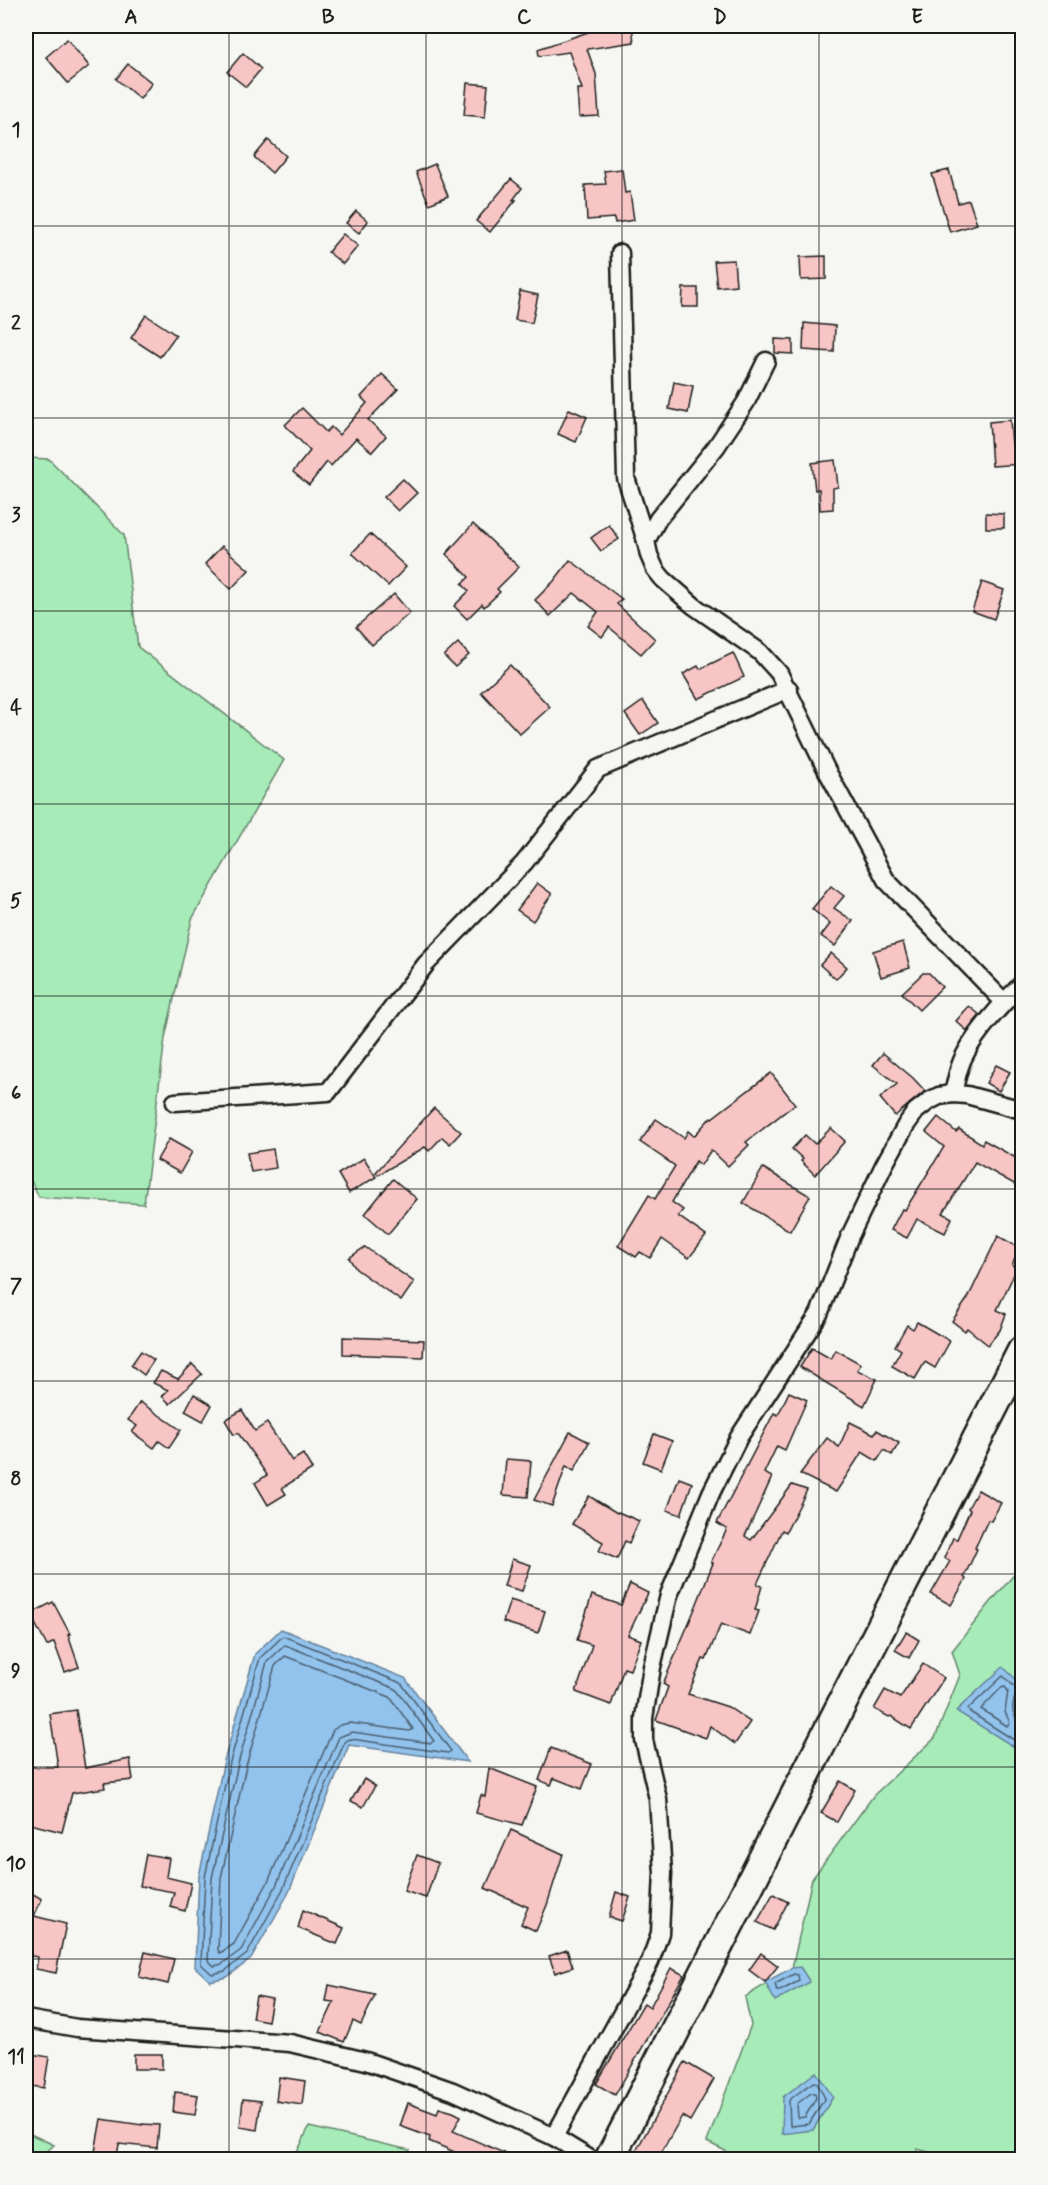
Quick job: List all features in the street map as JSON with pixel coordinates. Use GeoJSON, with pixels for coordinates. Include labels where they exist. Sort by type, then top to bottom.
{"type":"FeatureCollection","features":[{"type":"Feature","properties":{"kind":"highway"},"geometry":{"type":"LineString","coordinates":[[609,2160],[1023,1352]]}},
{"type":"Feature","properties":{"kind":"street"},"geometry":{"type":"LineString","coordinates":[[620,253],[626,478],[655,569],[694,606],[760,652],[779,674],[789,689],[826,769],[886,880],[1004,1002]]}},
{"type":"Feature","properties":{"kind":"street"},"geometry":{"type":"LineString","coordinates":[[646,541],[658,519],[716,447],[746,402],[766,361]]}},
{"type":"Feature","properties":{"kind":"street"},"geometry":{"type":"LineString","coordinates":[[175,1102],[328,1092],[426,964],[524,863],[598,769],[789,689]]}},
{"type":"Feature","properties":{"kind":"street"},"geometry":{"type":"LineString","coordinates":[[953,1094],[967,1050],[1004,1002],[1023,984]]}},
{"type":"Feature","properties":{"kind":"street"},"geometry":{"type":"LineString","coordinates":[[554,2137],[650,1962],[660,1933],[663,1873],[658,1799],[644,1740],[644,1718],[652,1667],[669,1595],[711,1493],[739,1437],[819,1314],[850,1236],[884,1165],[916,1111],[939,1096],[953,1094],[968,1095],[1023,1110]]}},
{"type":"Feature","properties":{"kind":"street"},"geometry":{"type":"LineString","coordinates":[[26,2019],[77,2028],[290,2043],[366,2061],[453,2091],[554,2137],[592,2160]]}},
{"type":"Feature","properties":{"kind":"green space"},"geometry":{"type":"Polygon","coordinates":[[[26,458],[49,459],[124,535],[138,647],[284,760],[192,919],[165,1038],[144,1204],[39,1197],[26,1171],[26,458]]]}},
{"type":"Feature","properties":{"kind":"green space"},"geometry":{"type":"Polygon","coordinates":[[[1022,1565],[1022,2159],[956,2159],[917,2149],[915,2159],[742,2159],[707,2142],[751,2025],[745,1997],[792,1968],[812,1879],[874,1795],[935,1738],[960,1675],[952,1651],[1022,1565]]]}},
{"type":"Feature","properties":{"kind":"green space"},"geometry":{"type":"Polygon","coordinates":[[[309,2127],[410,2150],[408,2159],[294,2159],[309,2127]]]}},
{"type":"Feature","properties":{"kind":"green space"},"geometry":{"type":"Polygon","coordinates":[[[26,2132],[54,2145],[38,2159],[26,2159],[26,2132]]]}},
{"type":"Feature","properties":{"kind":"water"},"geometry":{"type":"Polygon","coordinates":[[[281,1629],[405,1678],[468,1762],[349,1745],[289,1892],[251,1959],[227,1977],[210,1981],[195,1967],[199,1876],[224,1761],[255,1654],[281,1629]]]}},
{"type":"Feature","properties":{"kind":"water"},"geometry":{"type":"Polygon","coordinates":[[[1003,1667],[1021,1684],[1019,1711],[1022,1716],[1022,1743],[1016,1748],[956,1711],[1003,1667]]]}},
{"type":"Feature","properties":{"kind":"water"},"geometry":{"type":"Polygon","coordinates":[[[800,1967],[810,1982],[775,2001],[765,1982],[792,1968],[800,1967]]]}},
{"type":"Feature","properties":{"kind":"water"},"geometry":{"type":"Polygon","coordinates":[[[816,2072],[833,2097],[813,2130],[782,2134],[783,2097],[816,2072]]]}},
{"type":"Feature","properties":{"kind":"building"},"geometry":{"type":"Polygon","coordinates":[[[599,26],[632,26],[634,42],[587,49],[596,74],[599,116],[579,117],[577,89],[582,89],[569,52],[539,56],[538,49],[600,28],[599,26]]]}},
{"type":"Feature","properties":{"kind":"building"},"geometry":{"type":"Polygon","coordinates":[[[67,39],[89,66],[68,83],[46,57],[67,39]]]}},
{"type":"Feature","properties":{"kind":"building"},"geometry":{"type":"Polygon","coordinates":[[[243,53],[261,69],[246,87],[227,72],[243,53]]]}},
{"type":"Feature","properties":{"kind":"building"},"geometry":{"type":"Polygon","coordinates":[[[128,64],[152,83],[140,99],[116,79],[128,64]]]}},
{"type":"Feature","properties":{"kind":"building"},"geometry":{"type":"Polygon","coordinates":[[[467,83],[488,85],[485,117],[464,115],[467,83]]]}},
{"type":"Feature","properties":{"kind":"building"},"geometry":{"type":"Polygon","coordinates":[[[268,140],[286,156],[272,173],[254,157],[268,140]]]}},
{"type":"Feature","properties":{"kind":"building"},"geometry":{"type":"Polygon","coordinates":[[[435,164],[448,196],[429,204],[416,172],[435,164]]]}},
{"type":"Feature","properties":{"kind":"building"},"geometry":{"type":"Polygon","coordinates":[[[622,169],[625,193],[630,192],[634,220],[615,223],[614,218],[587,220],[585,185],[606,184],[604,171],[622,169]]]}},
{"type":"Feature","properties":{"kind":"building"},"geometry":{"type":"Polygon","coordinates":[[[949,170],[958,203],[969,200],[977,224],[950,232],[932,174],[949,170]]]}},
{"type":"Feature","properties":{"kind":"building"},"geometry":{"type":"Polygon","coordinates":[[[511,179],[522,188],[513,200],[516,200],[490,232],[476,221],[511,179]]]}},
{"type":"Feature","properties":{"kind":"building"},"geometry":{"type":"Polygon","coordinates":[[[356,211],[368,221],[359,233],[346,223],[356,211]]]}},
{"type":"Feature","properties":{"kind":"building"},"geometry":{"type":"Polygon","coordinates":[[[343,234],[358,246],[343,264],[328,252],[343,234]]]}},
{"type":"Feature","properties":{"kind":"building"},"geometry":{"type":"Polygon","coordinates":[[[826,256],[826,279],[801,280],[800,257],[826,256]]]}},
{"type":"Feature","properties":{"kind":"building"},"geometry":{"type":"Polygon","coordinates":[[[734,260],[736,285],[717,287],[714,261],[734,260]]]}},
{"type":"Feature","properties":{"kind":"building"},"geometry":{"type":"Polygon","coordinates":[[[683,288],[698,288],[698,307],[682,307],[683,288]]]}},
{"type":"Feature","properties":{"kind":"building"},"geometry":{"type":"Polygon","coordinates":[[[520,291],[538,295],[532,323],[515,320],[520,291]]]}},
{"type":"Feature","properties":{"kind":"building"},"geometry":{"type":"Polygon","coordinates":[[[146,315],[176,335],[160,357],[131,338],[146,315]]]}},
{"type":"Feature","properties":{"kind":"building"},"geometry":{"type":"Polygon","coordinates":[[[804,323],[835,326],[834,352],[803,350],[804,323]]]}},
{"type":"Feature","properties":{"kind":"building"},"geometry":{"type":"Polygon","coordinates":[[[775,339],[793,340],[793,354],[775,353],[775,339]]]}},
{"type":"Feature","properties":{"kind":"building"},"geometry":{"type":"Polygon","coordinates":[[[382,374],[398,389],[368,420],[386,436],[372,452],[356,438],[331,466],[327,462],[309,485],[293,472],[310,451],[285,425],[302,408],[326,432],[331,427],[339,435],[367,403],[361,397],[382,374]]]}},
{"type":"Feature","properties":{"kind":"building"},"geometry":{"type":"Polygon","coordinates":[[[674,382],[693,386],[688,413],[669,409],[674,382]]]}},
{"type":"Feature","properties":{"kind":"building"},"geometry":{"type":"Polygon","coordinates":[[[569,409],[587,417],[576,442],[558,434],[569,409]]]}},
{"type":"Feature","properties":{"kind":"building"},"geometry":{"type":"Polygon","coordinates":[[[1010,420],[1012,444],[1023,443],[1023,464],[992,466],[989,422],[1010,420]]]}},
{"type":"Feature","properties":{"kind":"building"},"geometry":{"type":"Polygon","coordinates":[[[835,460],[838,487],[833,488],[833,509],[820,510],[819,489],[815,490],[812,463],[835,460]]]}},
{"type":"Feature","properties":{"kind":"building"},"geometry":{"type":"Polygon","coordinates":[[[403,479],[417,493],[398,511],[384,497],[403,479]]]}},
{"type":"Feature","properties":{"kind":"building"},"geometry":{"type":"Polygon","coordinates":[[[986,513],[1004,514],[1004,528],[986,528],[986,513]]]}},
{"type":"Feature","properties":{"kind":"building"},"geometry":{"type":"Polygon","coordinates":[[[473,524],[519,567],[497,589],[500,592],[484,607],[482,604],[467,619],[454,606],[469,591],[462,584],[469,577],[446,554],[473,524]]]}},
{"type":"Feature","properties":{"kind":"building"},"geometry":{"type":"Polygon","coordinates":[[[609,525],[619,539],[601,551],[591,538],[609,525]]]}},
{"type":"Feature","properties":{"kind":"building"},"geometry":{"type":"Polygon","coordinates":[[[370,534],[406,567],[388,586],[352,553],[370,534]]]}},
{"type":"Feature","properties":{"kind":"building"},"geometry":{"type":"Polygon","coordinates":[[[222,546],[249,570],[231,589],[205,564],[222,546]]]}},
{"type":"Feature","properties":{"kind":"building"},"geometry":{"type":"Polygon","coordinates":[[[570,560],[622,599],[617,604],[655,639],[641,654],[609,627],[602,637],[588,626],[598,612],[574,593],[550,616],[535,600],[570,560]]]}},
{"type":"Feature","properties":{"kind":"building"},"geometry":{"type":"Polygon","coordinates":[[[982,582],[1004,590],[994,619],[972,611],[982,582]]]}},
{"type":"Feature","properties":{"kind":"building"},"geometry":{"type":"Polygon","coordinates":[[[394,594],[410,613],[372,645],[356,627],[394,594]]]}},
{"type":"Feature","properties":{"kind":"building"},"geometry":{"type":"Polygon","coordinates":[[[458,643],[469,655],[455,667],[444,656],[458,643]]]}},
{"type":"Feature","properties":{"kind":"building"},"geometry":{"type":"Polygon","coordinates":[[[733,653],[744,677],[698,699],[683,674],[698,666],[700,669],[733,653]]]}},
{"type":"Feature","properties":{"kind":"building"},"geometry":{"type":"Polygon","coordinates":[[[510,665],[550,707],[520,734],[481,692],[510,665]]]}},
{"type":"Feature","properties":{"kind":"building"},"geometry":{"type":"Polygon","coordinates":[[[643,701],[658,723],[640,735],[625,714],[643,701]]]}},
{"type":"Feature","properties":{"kind":"building"},"geometry":{"type":"Polygon","coordinates":[[[537,883],[552,894],[533,921],[517,910],[537,883]]]}},
{"type":"Feature","properties":{"kind":"building"},"geometry":{"type":"Polygon","coordinates":[[[831,886],[844,896],[834,908],[853,921],[835,946],[821,936],[830,924],[812,909],[831,886]]]}},
{"type":"Feature","properties":{"kind":"building"},"geometry":{"type":"Polygon","coordinates":[[[903,942],[910,968],[881,977],[873,951],[903,942]]]}},
{"type":"Feature","properties":{"kind":"building"},"geometry":{"type":"Polygon","coordinates":[[[831,953],[847,967],[836,979],[820,965],[831,953]]]}},
{"type":"Feature","properties":{"kind":"building"},"geometry":{"type":"Polygon","coordinates":[[[923,973],[929,973],[942,987],[919,1010],[902,993],[923,973]]]}},
{"type":"Feature","properties":{"kind":"building"},"geometry":{"type":"Polygon","coordinates":[[[969,1006],[980,1015],[967,1031],[956,1021],[969,1006]]]}},
{"type":"Feature","properties":{"kind":"building"},"geometry":{"type":"Polygon","coordinates":[[[883,1053],[925,1091],[895,1116],[880,1098],[897,1084],[873,1065],[883,1053]]]}},
{"type":"Feature","properties":{"kind":"building"},"geometry":{"type":"Polygon","coordinates":[[[996,1065],[1010,1072],[999,1091],[986,1083],[996,1065]]]}},
{"type":"Feature","properties":{"kind":"building"},"geometry":{"type":"Polygon","coordinates":[[[771,1073],[795,1104],[746,1142],[749,1145],[728,1166],[711,1150],[701,1165],[696,1161],[672,1202],[683,1210],[678,1216],[706,1236],[689,1258],[662,1239],[650,1258],[640,1252],[636,1257],[618,1246],[649,1195],[655,1199],[675,1166],[640,1142],[656,1119],[684,1138],[688,1131],[694,1136],[711,1117],[771,1073]]]}},
{"type":"Feature","properties":{"kind":"building"},"geometry":{"type":"Polygon","coordinates":[[[434,1108],[461,1132],[450,1144],[442,1137],[429,1151],[425,1147],[378,1175],[376,1172],[434,1108]]]}},
{"type":"Feature","properties":{"kind":"building"},"geometry":{"type":"Polygon","coordinates":[[[938,1117],[956,1132],[959,1129],[982,1144],[984,1140],[1023,1162],[1023,1189],[975,1162],[943,1213],[952,1218],[945,1233],[917,1219],[907,1238],[891,1230],[902,1209],[905,1210],[944,1147],[926,1132],[938,1117]]]}},
{"type":"Feature","properties":{"kind":"building"},"geometry":{"type":"Polygon","coordinates":[[[831,1128],[845,1141],[815,1175],[792,1149],[805,1135],[815,1144],[831,1128]]]}},
{"type":"Feature","properties":{"kind":"building"},"geometry":{"type":"Polygon","coordinates":[[[169,1139],[192,1152],[180,1173],[157,1160],[169,1139]]]}},
{"type":"Feature","properties":{"kind":"building"},"geometry":{"type":"Polygon","coordinates":[[[273,1149],[276,1168],[251,1172],[247,1153],[273,1149]]]}},
{"type":"Feature","properties":{"kind":"building"},"geometry":{"type":"Polygon","coordinates":[[[364,1158],[376,1177],[349,1193],[338,1174],[364,1158]]]}},
{"type":"Feature","properties":{"kind":"building"},"geometry":{"type":"Polygon","coordinates":[[[763,1168],[810,1196],[790,1231],[743,1203],[763,1168]]]}},
{"type":"Feature","properties":{"kind":"building"},"geometry":{"type":"Polygon","coordinates":[[[393,1179],[417,1199],[388,1234],[365,1214],[393,1179]]]}},
{"type":"Feature","properties":{"kind":"building"},"geometry":{"type":"Polygon","coordinates":[[[998,1236],[1020,1248],[1012,1265],[1017,1268],[997,1310],[1006,1314],[1000,1330],[988,1345],[967,1328],[965,1331],[952,1321],[968,1298],[998,1236]]]}},
{"type":"Feature","properties":{"kind":"building"},"geometry":{"type":"Polygon","coordinates":[[[365,1247],[414,1282],[401,1301],[356,1269],[349,1258],[365,1247]]]}},
{"type":"Feature","properties":{"kind":"building"},"geometry":{"type":"Polygon","coordinates":[[[917,1322],[950,1341],[935,1368],[925,1362],[915,1379],[892,1366],[901,1350],[895,1346],[907,1325],[913,1329],[917,1322]]]}},
{"type":"Feature","properties":{"kind":"building"},"geometry":{"type":"Polygon","coordinates":[[[343,1337],[424,1340],[423,1357],[343,1354],[343,1337]]]}},
{"type":"Feature","properties":{"kind":"building"},"geometry":{"type":"Polygon","coordinates":[[[812,1348],[831,1359],[836,1350],[861,1364],[857,1370],[877,1379],[864,1406],[800,1367],[812,1348]]]}},
{"type":"Feature","properties":{"kind":"building"},"geometry":{"type":"Polygon","coordinates":[[[141,1351],[154,1360],[144,1375],[131,1365],[141,1351]]]}},
{"type":"Feature","properties":{"kind":"building"},"geometry":{"type":"Polygon","coordinates":[[[192,1364],[202,1374],[170,1404],[162,1396],[168,1390],[153,1383],[161,1371],[178,1379],[192,1364]]]}},
{"type":"Feature","properties":{"kind":"building"},"geometry":{"type":"Polygon","coordinates":[[[789,1392],[807,1400],[785,1450],[777,1446],[764,1473],[772,1477],[745,1536],[751,1540],[792,1485],[807,1490],[786,1532],[782,1530],[757,1584],[762,1586],[755,1610],[759,1611],[750,1635],[721,1624],[688,1694],[728,1707],[750,1722],[735,1744],[710,1726],[706,1738],[656,1720],[668,1687],[663,1684],[713,1563],[711,1562],[727,1529],[717,1523],[774,1413],[778,1415],[789,1392]]]}},
{"type":"Feature","properties":{"kind":"building"},"geometry":{"type":"Polygon","coordinates":[[[194,1394],[212,1405],[203,1421],[185,1411],[194,1394]]]}},
{"type":"Feature","properties":{"kind":"building"},"geometry":{"type":"Polygon","coordinates":[[[140,1402],[181,1430],[169,1448],[159,1441],[154,1448],[132,1432],[137,1426],[128,1420],[140,1402]]]}},
{"type":"Feature","properties":{"kind":"building"},"geometry":{"type":"Polygon","coordinates":[[[242,1410],[255,1431],[267,1423],[292,1461],[303,1454],[312,1469],[282,1488],[286,1494],[268,1505],[255,1483],[267,1475],[238,1433],[234,1435],[225,1420],[242,1410]]]}},
{"type":"Feature","properties":{"kind":"building"},"geometry":{"type":"Polygon","coordinates":[[[850,1422],[874,1434],[877,1430],[899,1443],[892,1455],[884,1450],[877,1461],[862,1452],[836,1492],[800,1474],[827,1438],[839,1447],[850,1422]]]}},
{"type":"Feature","properties":{"kind":"building"},"geometry":{"type":"Polygon","coordinates":[[[570,1432],[589,1442],[574,1471],[566,1466],[552,1506],[534,1500],[570,1432]]]}},
{"type":"Feature","properties":{"kind":"building"},"geometry":{"type":"Polygon","coordinates":[[[654,1434],[672,1441],[661,1469],[643,1462],[654,1434]]]}},
{"type":"Feature","properties":{"kind":"building"},"geometry":{"type":"Polygon","coordinates":[[[506,1459],[531,1461],[528,1497],[503,1495],[506,1459]]]}},
{"type":"Feature","properties":{"kind":"building"},"geometry":{"type":"Polygon","coordinates":[[[679,1478],[692,1483],[681,1515],[667,1510],[679,1478]]]}},
{"type":"Feature","properties":{"kind":"building"},"geometry":{"type":"Polygon","coordinates":[[[978,1490],[1001,1503],[991,1521],[988,1520],[964,1577],[966,1579],[951,1605],[931,1594],[950,1561],[944,1558],[953,1538],[957,1539],[970,1510],[968,1508],[978,1490]]]}},
{"type":"Feature","properties":{"kind":"building"},"geometry":{"type":"Polygon","coordinates":[[[589,1496],[617,1513],[639,1521],[629,1543],[625,1541],[617,1559],[599,1551],[603,1542],[572,1524],[589,1496]]]}},
{"type":"Feature","properties":{"kind":"building"},"geometry":{"type":"Polygon","coordinates":[[[512,1559],[531,1565],[522,1591],[504,1586],[512,1559]]]}},
{"type":"Feature","properties":{"kind":"building"},"geometry":{"type":"Polygon","coordinates":[[[630,1584],[648,1593],[628,1635],[641,1640],[630,1670],[624,1668],[611,1705],[576,1692],[592,1645],[577,1640],[592,1595],[621,1605],[630,1584]]]}},
{"type":"Feature","properties":{"kind":"building"},"geometry":{"type":"Polygon","coordinates":[[[510,1600],[545,1611],[538,1633],[503,1622],[510,1600]]]}},
{"type":"Feature","properties":{"kind":"building"},"geometry":{"type":"Polygon","coordinates":[[[53,1602],[70,1634],[68,1635],[79,1667],[65,1672],[54,1642],[47,1646],[30,1614],[53,1602]]]}},
{"type":"Feature","properties":{"kind":"building"},"geometry":{"type":"Polygon","coordinates":[[[906,1632],[919,1640],[909,1658],[895,1650],[906,1632]]]}},
{"type":"Feature","properties":{"kind":"building"},"geometry":{"type":"Polygon","coordinates":[[[923,1664],[944,1678],[911,1729],[891,1716],[874,1709],[885,1690],[900,1698],[923,1664]]]}},
{"type":"Feature","properties":{"kind":"building"},"geometry":{"type":"Polygon","coordinates":[[[76,1710],[85,1768],[130,1759],[133,1780],[104,1783],[105,1788],[72,1793],[62,1832],[26,1823],[26,1767],[58,1767],[50,1714],[76,1710]]]}},
{"type":"Feature","properties":{"kind":"building"},"geometry":{"type":"Polygon","coordinates":[[[551,1748],[592,1764],[582,1789],[554,1778],[551,1785],[539,1780],[551,1748]]]}},
{"type":"Feature","properties":{"kind":"building"},"geometry":{"type":"Polygon","coordinates":[[[489,1768],[537,1787],[522,1825],[476,1813],[481,1795],[485,1797],[489,1768]]]}},
{"type":"Feature","properties":{"kind":"building"},"geometry":{"type":"Polygon","coordinates":[[[364,1779],[375,1786],[363,1807],[351,1801],[364,1779]]]}},
{"type":"Feature","properties":{"kind":"building"},"geometry":{"type":"Polygon","coordinates":[[[840,1781],[855,1790],[837,1822],[821,1813],[840,1781]]]}},
{"type":"Feature","properties":{"kind":"building"},"geometry":{"type":"Polygon","coordinates":[[[511,1830],[563,1854],[536,1931],[521,1924],[528,1907],[485,1888],[511,1830]]]}},
{"type":"Feature","properties":{"kind":"building"},"geometry":{"type":"Polygon","coordinates":[[[146,1854],[169,1858],[166,1877],[191,1883],[185,1911],[170,1907],[174,1892],[140,1886],[146,1854]]]}},
{"type":"Feature","properties":{"kind":"building"},"geometry":{"type":"Polygon","coordinates":[[[417,1855],[438,1863],[426,1898],[404,1891],[417,1855]]]}},
{"type":"Feature","properties":{"kind":"building"},"geometry":{"type":"Polygon","coordinates":[[[26,1890],[42,1899],[34,1916],[66,1924],[56,1973],[36,1969],[38,1957],[26,1955],[26,1890]]]}},
{"type":"Feature","properties":{"kind":"building"},"geometry":{"type":"Polygon","coordinates":[[[616,1892],[630,1897],[622,1921],[609,1917],[616,1892]]]}},
{"type":"Feature","properties":{"kind":"building"},"geometry":{"type":"Polygon","coordinates":[[[773,1894],[788,1902],[773,1930],[757,1922],[773,1894]]]}},
{"type":"Feature","properties":{"kind":"building"},"geometry":{"type":"Polygon","coordinates":[[[303,1910],[344,1928],[337,1944],[298,1928],[303,1910]]]}},
{"type":"Feature","properties":{"kind":"building"},"geometry":{"type":"Polygon","coordinates":[[[567,1950],[573,1967],[555,1973],[549,1956],[567,1950]]]}},
{"type":"Feature","properties":{"kind":"building"},"geometry":{"type":"Polygon","coordinates":[[[145,1952],[174,1959],[168,1984],[139,1977],[145,1952]]]}},
{"type":"Feature","properties":{"kind":"building"},"geometry":{"type":"Polygon","coordinates":[[[761,1953],[778,1966],[765,1982],[749,1970],[761,1953]]]}},
{"type":"Feature","properties":{"kind":"building"},"geometry":{"type":"Polygon","coordinates":[[[671,1968],[684,1975],[615,2095],[596,2084],[644,2003],[650,2007],[671,1968]]]}},
{"type":"Feature","properties":{"kind":"building"},"geometry":{"type":"Polygon","coordinates":[[[329,1985],[375,1995],[361,2025],[353,2021],[344,2042],[320,2032],[334,2002],[326,2001],[329,1985]]]}},
{"type":"Feature","properties":{"kind":"building"},"geometry":{"type":"Polygon","coordinates":[[[256,1996],[272,1999],[268,2021],[252,2018],[256,1996]]]}},
{"type":"Feature","properties":{"kind":"building"},"geometry":{"type":"Polygon","coordinates":[[[26,2053],[49,2057],[44,2088],[26,2085],[26,2053]]]}},
{"type":"Feature","properties":{"kind":"building"},"geometry":{"type":"Polygon","coordinates":[[[134,2054],[162,2054],[162,2069],[134,2069],[134,2054]]]}},
{"type":"Feature","properties":{"kind":"building"},"geometry":{"type":"Polygon","coordinates":[[[685,2062],[714,2079],[690,2121],[682,2116],[657,2160],[631,2160],[685,2062]]]}},
{"type":"Feature","properties":{"kind":"building"},"geometry":{"type":"Polygon","coordinates":[[[279,2077],[305,2081],[302,2105],[276,2101],[279,2077]]]}},
{"type":"Feature","properties":{"kind":"building"},"geometry":{"type":"Polygon","coordinates":[[[175,2092],[198,2095],[195,2115],[173,2112],[175,2092]]]}},
{"type":"Feature","properties":{"kind":"building"},"geometry":{"type":"Polygon","coordinates":[[[243,2099],[261,2101],[257,2130],[240,2127],[243,2099]]]}},
{"type":"Feature","properties":{"kind":"building"},"geometry":{"type":"Polygon","coordinates":[[[408,2103],[437,2114],[439,2108],[461,2116],[453,2131],[520,2160],[473,2160],[429,2141],[430,2137],[400,2126],[408,2103]]]}},
{"type":"Feature","properties":{"kind":"building"},"geometry":{"type":"Polygon","coordinates":[[[101,2119],[159,2125],[157,2148],[119,2144],[117,2156],[95,2152],[101,2119]]]}}]}
